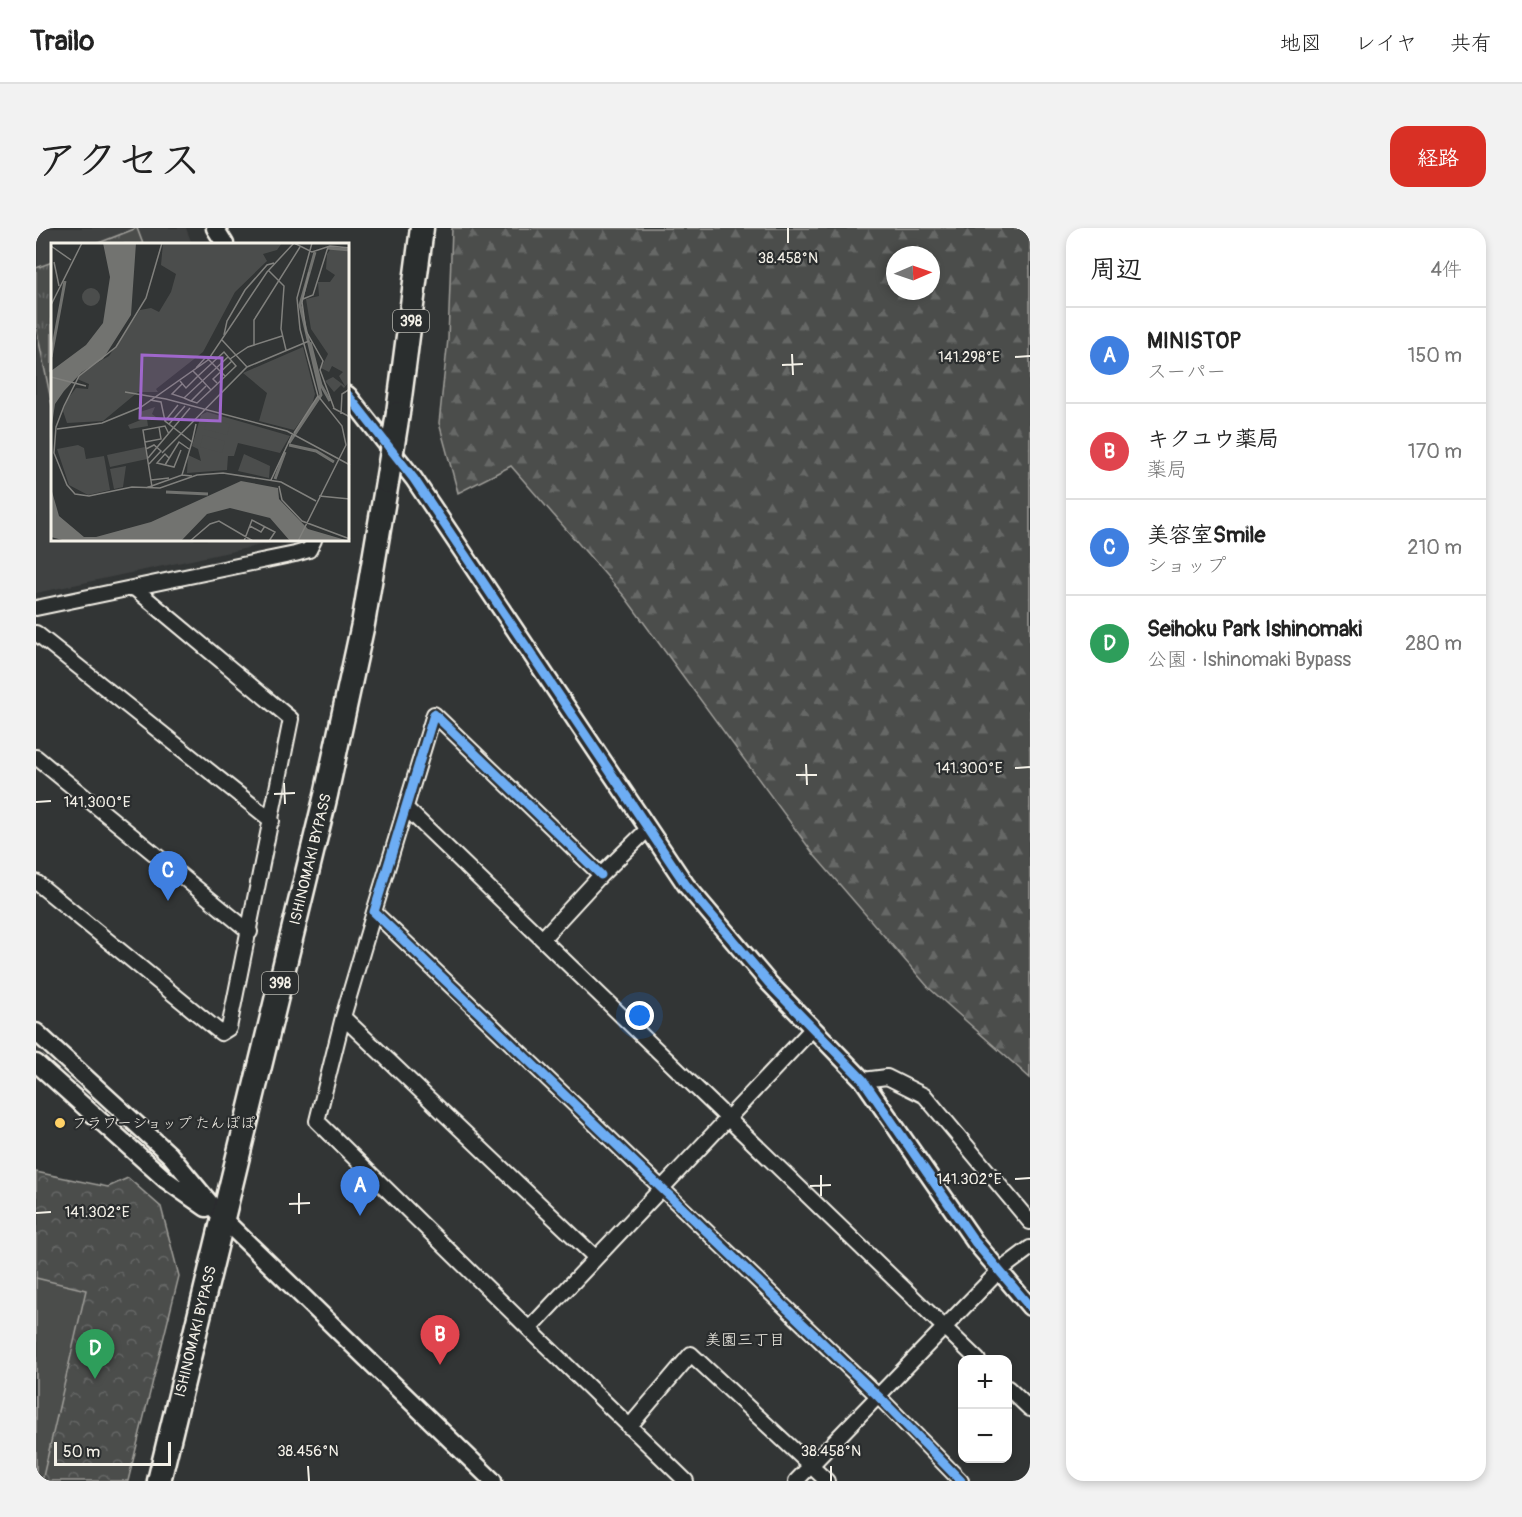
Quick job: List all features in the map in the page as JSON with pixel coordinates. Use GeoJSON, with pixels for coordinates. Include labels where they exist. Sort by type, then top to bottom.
{"type":"FeatureCollection","features":[{"type":"Feature","properties":{"kind":"highway","name":"ISHINOMAKI BYPASS"},"geometry":{"type":"LineString","coordinates":[[159,1481],[326,795],[363,624],[398,413],[422,228]]}},
{"type":"Feature","properties":{"kind":"street"},"geometry":{"type":"LineString","coordinates":[[215,228],[224,243]]}},
{"type":"Feature","properties":{"kind":"street"},"geometry":{"type":"LineString","coordinates":[[350,398],[414,479],[686,885],[727,935],[863,1080],[999,1272],[1030,1307]]}},
{"type":"Feature","properties":{"kind":"street"},"geometry":{"type":"LineString","coordinates":[[36,608],[295,554],[309,550],[313,542]]}},
{"type":"Feature","properties":{"kind":"street"},"geometry":{"type":"LineString","coordinates":[[36,882],[221,1033],[229,1028],[291,719],[134,588]]}},
{"type":"Feature","properties":{"kind":"street"},"geometry":{"type":"LineString","coordinates":[[36,633],[272,821]]}},
{"type":"Feature","properties":{"kind":"street"},"geometry":{"type":"LineString","coordinates":[[601,875],[434,714],[374,912],[317,1121],[686,1481]]}},
{"type":"Feature","properties":{"kind":"street"},"geometry":{"type":"LineString","coordinates":[[36,757],[250,932]]}},
{"type":"Feature","properties":{"kind":"street"},"geometry":{"type":"LineString","coordinates":[[406,808],[974,1355]]}},
{"type":"Feature","properties":{"kind":"street"},"geometry":{"type":"LineString","coordinates":[[542,939],[601,875],[647,830]]}},
{"type":"Feature","properties":{"kind":"street"},"geometry":{"type":"LineString","coordinates":[[374,912],[879,1397],[961,1481]]}},
{"type":"Feature","properties":{"kind":"street"},"geometry":{"type":"LineString","coordinates":[[344,1017],[595,1257]]}},
{"type":"Feature","properties":{"kind":"street"},"geometry":{"type":"LineString","coordinates":[[530,1329],[595,1257],[729,1120],[813,1028]]}},
{"type":"Feature","properties":{"kind":"street"},"geometry":{"type":"LineString","coordinates":[[36,1032],[170,1155],[224,1220],[493,1481]]}},
{"type":"Feature","properties":{"kind":"street"},"geometry":{"type":"LineString","coordinates":[[36,1063],[166,1180],[224,1220]]}},
{"type":"Feature","properties":{"kind":"street"},"geometry":{"type":"LineString","coordinates":[[863,1080],[887,1077],[925,1096],[1030,1222]]}},
{"type":"Feature","properties":{"kind":"street"},"geometry":{"type":"LineString","coordinates":[[796,1481],[999,1272],[1030,1248]]}},
{"type":"Feature","properties":{"kind":"street"},"geometry":{"type":"LineString","coordinates":[[629,1427],[692,1354],[827,1481]]}},
{"type":"Feature","properties":{"kind":"street"},"geometry":{"type":"LineString","coordinates":[[1012,1392],[1030,1409]]}},
{"type":"Feature","properties":{"kind":"shaded area"},"geometry":{"type":"Polygon","coordinates":[[[36,228],[186,228],[192,243],[51,243],[51,542],[276,542],[36,593],[36,228]]]}},
{"type":"Feature","properties":{"kind":"green space"},"geometry":{"type":"Polygon","coordinates":[[[137,228],[143,243],[99,243],[137,228]]]}},
{"type":"Feature","properties":{"kind":"green space"},"geometry":{"type":"Polygon","coordinates":[[[452,228],[1030,228],[1030,1078],[929,988],[815,856],[625,597],[511,466],[458,493],[439,423],[448,339],[452,228]]]}},
{"type":"Feature","properties":{"kind":"green space"},"geometry":{"type":"Polygon","coordinates":[[[51,262],[51,400],[36,327],[36,268],[51,262]]]}},
{"type":"Feature","properties":{"kind":"green space"},"geometry":{"type":"Polygon","coordinates":[[[36,1172],[108,1187],[128,1178],[161,1207],[179,1276],[128,1481],[36,1481],[36,1172]]]}},
{"type":"Feature","properties":{"kind":"green space"},"geometry":{"type":"Polygon","coordinates":[[[36,1278],[86,1290],[42,1481],[36,1481],[36,1278]]]}},
{"type":"Feature","properties":{"kind":"cycle path"},"geometry":{"type":"LineString","coordinates":[[350,398],[414,479],[686,885],[769,983],[863,1080],[975,1242],[1030,1307]]}},
{"type":"Feature","properties":{"kind":"cycle path"},"geometry":{"type":"LineString","coordinates":[[601,875],[434,714],[374,912],[879,1397],[961,1481]]}},
{"type":"Feature","properties":{"kind":"place","name":"美容室Smile"},"geometry":{"type":"Point","coordinates":[168,901]}},
{"type":"Feature","properties":{"kind":"place","name":"フラワーショップ たんぽぽ"},"geometry":{"type":"Point","coordinates":[60,1123]}},
{"type":"Feature","properties":{"kind":"place","name":"MINISTOP"},"geometry":{"type":"Point","coordinates":[360,1216]}},
{"type":"Feature","properties":{"kind":"place","name":"キクユウ薬局"},"geometry":{"type":"Point","coordinates":[440,1365]}},
{"type":"Feature","properties":{"kind":"place","name":"Seihoku Park Ishinomaki"},"geometry":{"type":"Point","coordinates":[95,1379]}},
{"type":"Feature","properties":{"kind":"district","name":"美園三丁目"},"geometry":{"type":"Point","coordinates":[745,1340]}}]}
